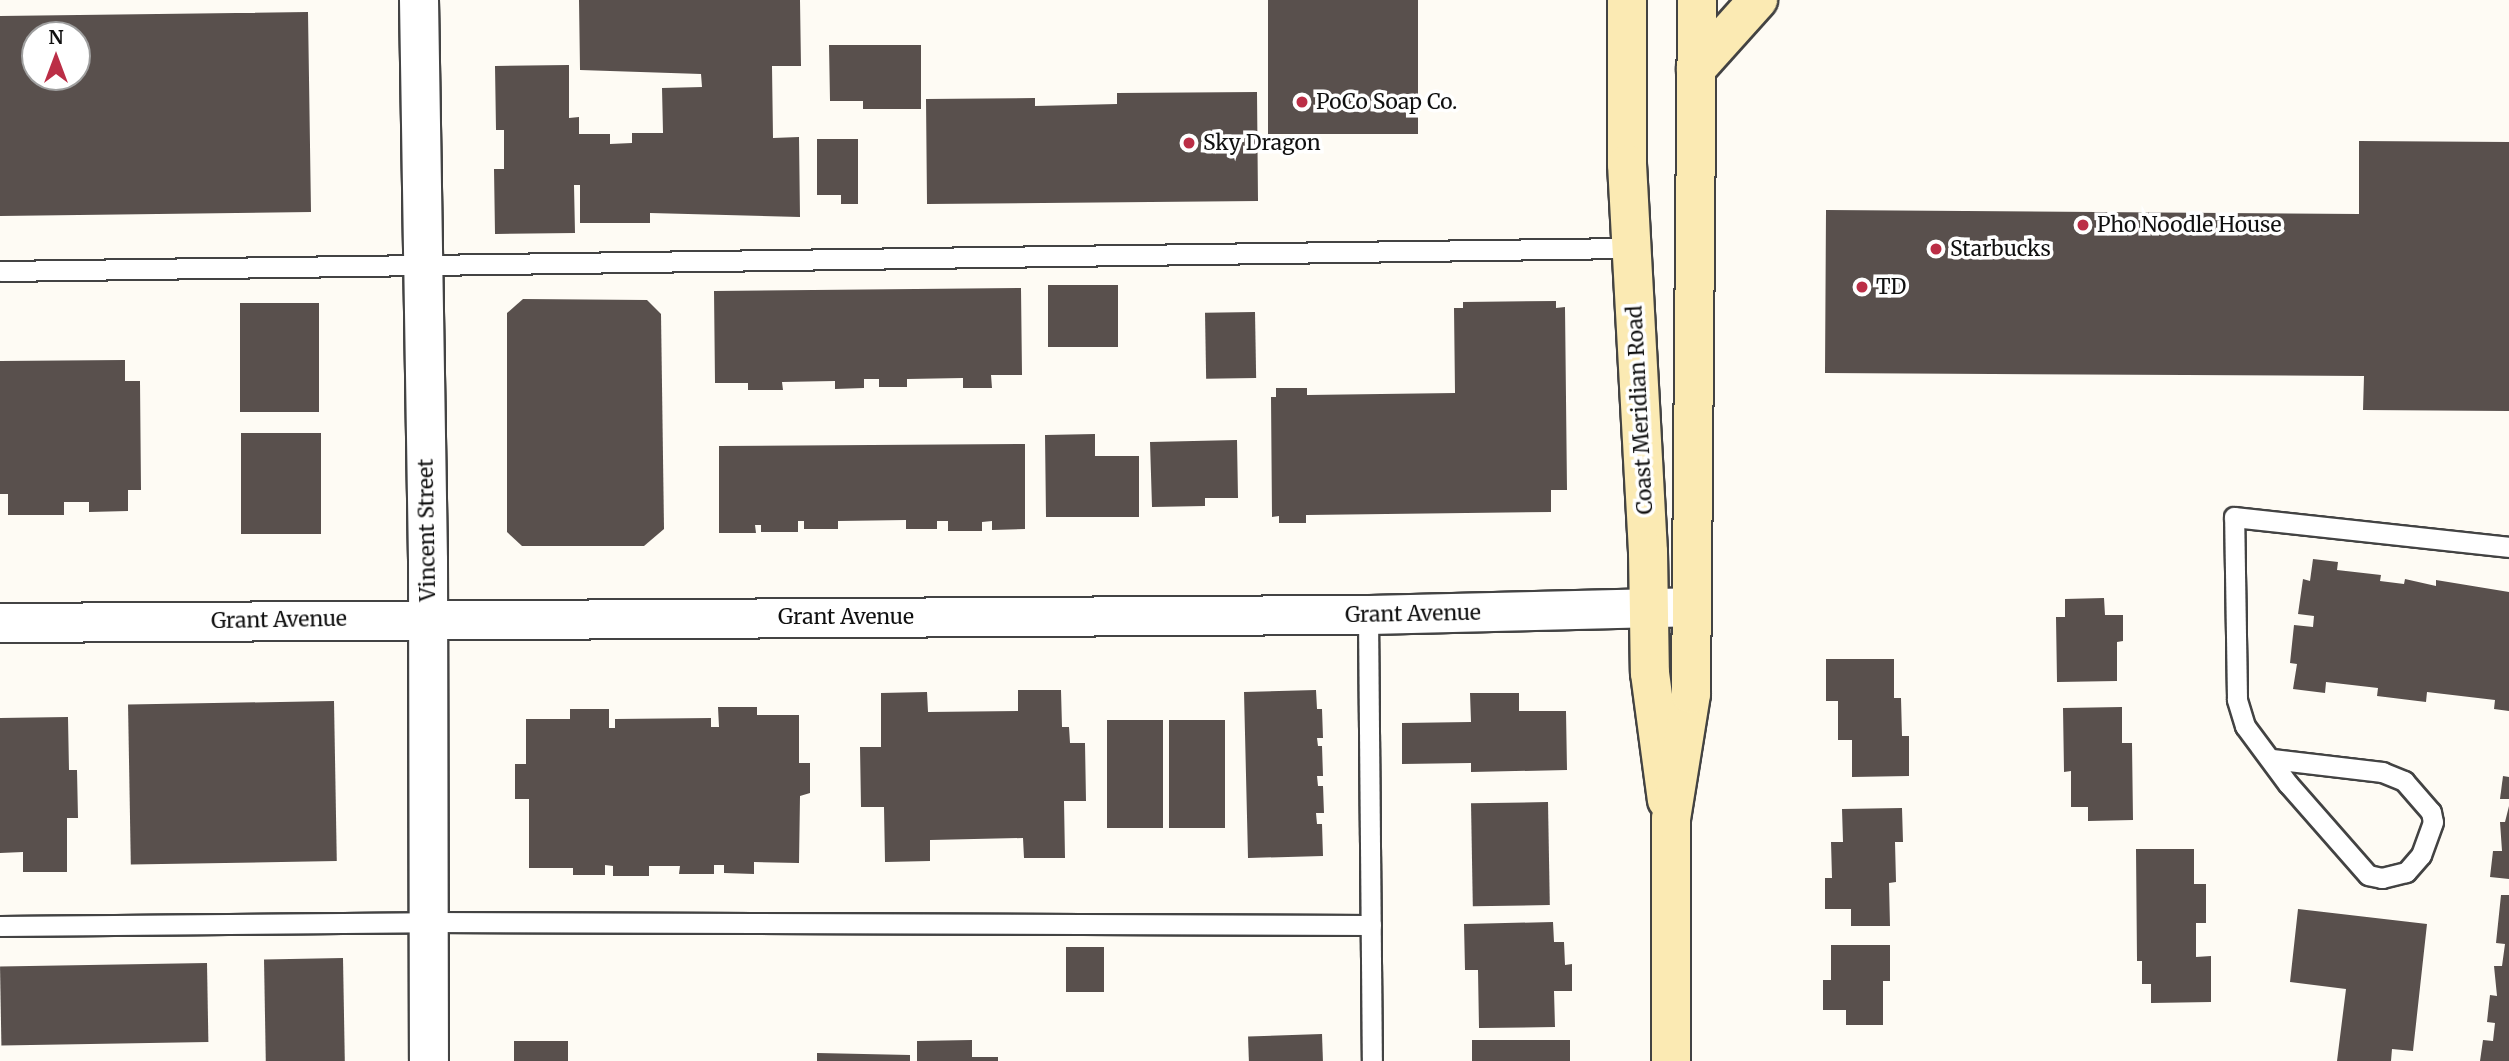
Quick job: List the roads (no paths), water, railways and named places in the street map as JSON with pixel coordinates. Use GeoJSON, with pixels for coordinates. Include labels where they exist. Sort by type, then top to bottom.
{"type":"FeatureCollection","features":[{"type":"Feature","properties":{"kind":"main road","name":"Coast Meridian Road"},"geometry":{"type":"LineString","coordinates":[[1627,0],[1630,248],[1652,707],[1671,819]]}},
{"type":"Feature","properties":{"kind":"main road","name":"Coast Meridian Road"},"geometry":{"type":"LineString","coordinates":[[1671,1061],[1671,819],[1691,694],[1697,0]]}},
{"type":"Feature","properties":{"kind":"main road"},"geometry":{"type":"LineString","coordinates":[[1696,69],[1758,0]]}},
{"type":"Feature","properties":{"kind":"street","name":"Vincent Street"},"geometry":{"type":"LineString","coordinates":[[419,0],[428,618],[429,1061]]}},
{"type":"Feature","properties":{"kind":"street","name":"Grant Avenue"},"geometry":{"type":"LineString","coordinates":[[0,623],[428,618],[1368,615],[1691,607]]}},
{"type":"Feature","properties":{"kind":"lane"},"geometry":{"type":"LineString","coordinates":[[0,271],[1630,248]]}},
{"type":"Feature","properties":{"kind":"lane"},"geometry":{"type":"LineString","coordinates":[[2272,759],[2382,772],[2404,781],[2431,812],[2433,822],[2421,855],[2406,872],[2382,878],[2368,875],[2296,794],[2245,726],[2237,699],[2234,517],[2509,547]]}},
{"type":"Feature","properties":{"kind":"lane"},"geometry":{"type":"LineString","coordinates":[[1368,615],[1372,1061]]}},
{"type":"Feature","properties":{"kind":"lane"},"geometry":{"type":"LineString","coordinates":[[0,926],[428,922],[1371,925]]}},
{"type":"Feature","properties":{"kind":"place","name":"PoCo Soap Co."},"geometry":{"type":"Point","coordinates":[1302,102]}},
{"type":"Feature","properties":{"kind":"place","name":"Sky Dragon"},"geometry":{"type":"Point","coordinates":[1189,143]}},
{"type":"Feature","properties":{"kind":"place","name":"Pho Noodle House"},"geometry":{"type":"Point","coordinates":[2083,225]}},
{"type":"Feature","properties":{"kind":"place","name":"Starbucks"},"geometry":{"type":"Point","coordinates":[1936,249]}},
{"type":"Feature","properties":{"kind":"place","name":"TD"},"geometry":{"type":"Point","coordinates":[1862,287]}}]}
